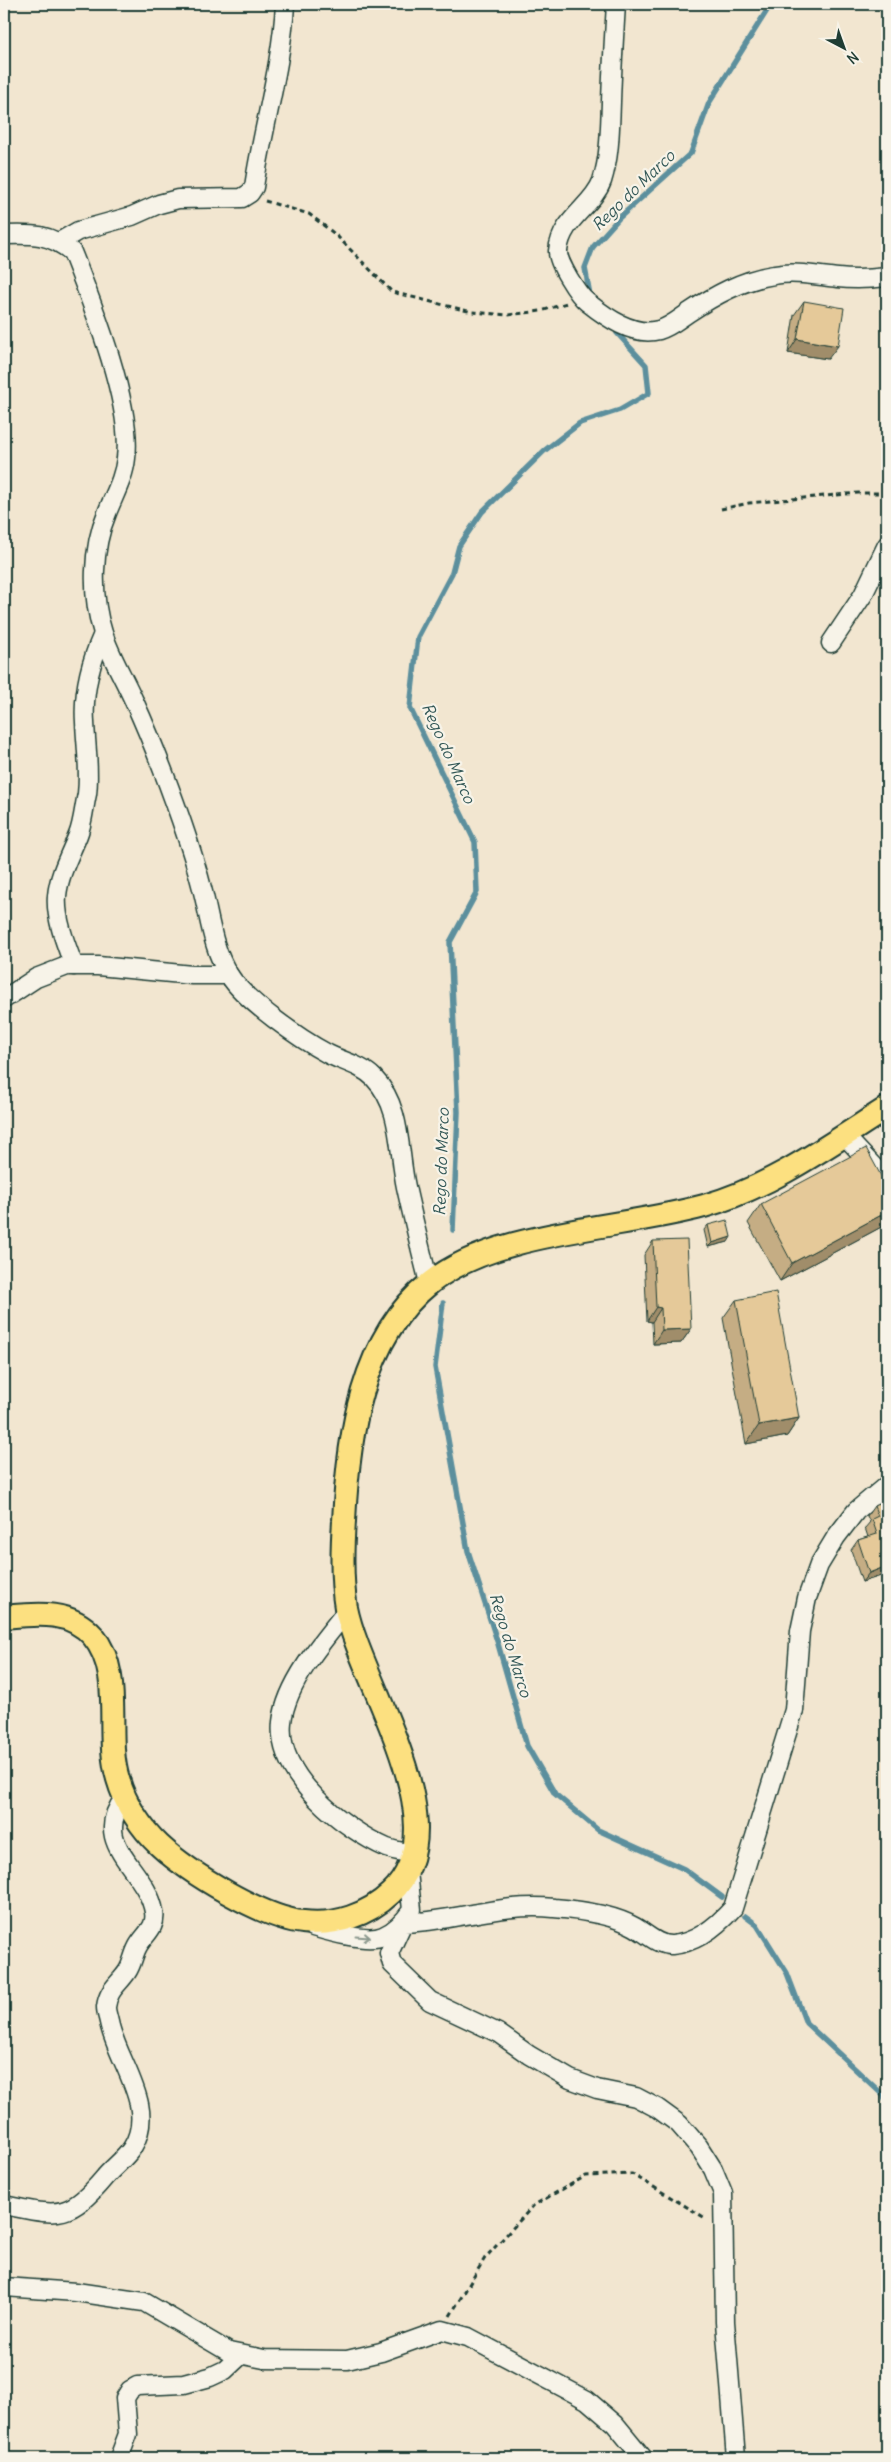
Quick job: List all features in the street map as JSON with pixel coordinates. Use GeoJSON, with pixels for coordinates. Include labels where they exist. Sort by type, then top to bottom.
{"type":"FeatureCollection","features":[{"type":"Feature","properties":{"kind":"main road"},"geometry":{"type":"LineString","coordinates":[[4,1616],[52,1615],[70,1618],[83,1626],[101,1648],[107,1663],[110,1683],[112,1749],[118,1780],[138,1822],[157,1844],[181,1863],[244,1901],[299,1922],[320,1923],[343,1920],[366,1911],[383,1901],[398,1887],[410,1863],[417,1832],[415,1804],[406,1769],[347,1611],[342,1551],[345,1487],[363,1389],[382,1340],[397,1316],[429,1283],[470,1258],[500,1248],[701,1207],[741,1194],[775,1177],[887,1108]]}},
{"type":"Feature","properties":{"kind":"street"},"geometry":{"type":"LineString","coordinates":[[59,242],[78,231],[132,216],[172,200],[242,198],[250,193],[254,187],[262,137],[284,34],[285,4]]}},
{"type":"Feature","properties":{"kind":"street"},"geometry":{"type":"LineString","coordinates":[[616,4],[608,150],[601,183],[570,221],[560,239],[558,253],[565,270],[582,298],[604,316],[629,328],[645,331],[659,330],[721,293],[748,280],[776,274],[798,273],[860,280],[887,277]]}},
{"type":"Feature","properties":{"kind":"street"},"geometry":{"type":"LineString","coordinates":[[4,235],[47,236],[72,252],[116,380],[128,441],[122,479],[105,517],[98,540],[95,579],[103,634],[152,742],[203,890],[215,944],[229,975],[250,998],[326,1053],[361,1067],[381,1086],[395,1118],[405,1185],[429,1283]]}},
{"type":"Feature","properties":{"kind":"street"},"geometry":{"type":"LineString","coordinates":[[831,643],[863,595],[887,545]]}},
{"type":"Feature","properties":{"kind":"street"},"geometry":{"type":"LineString","coordinates":[[74,966],[67,947],[57,898],[59,880],[79,833],[87,792],[89,762],[84,721],[86,696],[93,655],[103,634]]}},
{"type":"Feature","properties":{"kind":"street"},"geometry":{"type":"LineString","coordinates":[[4,999],[36,978],[67,966],[98,966],[192,976],[229,975]]}},
{"type":"Feature","properties":{"kind":"street"},"geometry":{"type":"LineString","coordinates":[[844,1135],[887,1181]]}},
{"type":"Feature","properties":{"kind":"street"},"geometry":{"type":"LineString","coordinates":[[299,1922],[322,1929],[367,1938],[383,1937],[402,1923],[431,1922],[521,1907],[552,1907],[591,1913],[622,1921],[659,1942],[671,1945],[692,1940],[724,1918],[733,1908],[794,1710],[800,1631],[807,1598],[819,1565],[836,1537],[856,1511],[887,1485]]}},
{"type":"Feature","properties":{"kind":"street"},"geometry":{"type":"LineString","coordinates":[[347,1611],[324,1639],[289,1699],[282,1724],[286,1748],[296,1772],[316,1799],[364,1836],[389,1848],[410,1863],[412,1910],[402,1923],[389,1952],[392,1964],[430,2001],[498,2033],[529,2055],[570,2079],[597,2088],[636,2097],[679,2124],[699,2147],[713,2169],[723,2192],[725,2322],[736,2458]]}},
{"type":"Feature","properties":{"kind":"street"},"geometry":{"type":"LineString","coordinates":[[4,2205],[45,2213],[64,2212],[74,2208],[86,2200],[132,2149],[139,2134],[140,2115],[137,2094],[112,2036],[106,2008],[112,1988],[127,1973],[137,1947],[152,1930],[155,1914],[151,1900],[119,1850],[112,1831],[115,1810],[125,1797]]}},
{"type":"Feature","properties":{"kind":"street"},"geometry":{"type":"LineString","coordinates":[[4,2287],[76,2292],[144,2302],[229,2352],[264,2359],[347,2360],[381,2352],[442,2330],[468,2337],[587,2400],[615,2424],[644,2458]]}},
{"type":"Feature","properties":{"kind":"street"},"geometry":{"type":"LineString","coordinates":[[119,2458],[128,2434],[125,2398],[130,2390],[137,2386],[184,2384],[210,2377],[225,2370],[241,2355]]}},
{"type":"Feature","properties":{"kind":"path"},"geometry":{"type":"LineString","coordinates":[[250,193],[265,200],[309,214],[336,235],[392,292],[472,312],[508,315],[541,311],[582,298]]}},
{"type":"Feature","properties":{"kind":"path"},"geometry":{"type":"LineString","coordinates":[[721,509],[749,503],[887,493]]}},
{"type":"Feature","properties":{"kind":"path"},"geometry":{"type":"LineString","coordinates":[[442,2330],[484,2258],[534,2205],[586,2176],[632,2174],[723,2228]]}},
{"type":"Feature","properties":{"kind":"building"},"geometry":{"type":"Polygon","coordinates":[[[804,301],[844,308],[838,346],[797,339],[804,301]]]}},
{"type":"Feature","properties":{"kind":"building"},"geometry":{"type":"Polygon","coordinates":[[[866,1148],[887,1187],[887,1212],[792,1263],[761,1204],[866,1148]]]}},
{"type":"Feature","properties":{"kind":"building"},"geometry":{"type":"Polygon","coordinates":[[[727,1220],[731,1237],[712,1243],[708,1225],[727,1220]]]}},
{"type":"Feature","properties":{"kind":"building"},"geometry":{"type":"Polygon","coordinates":[[[687,1240],[691,1329],[662,1330],[661,1308],[656,1307],[653,1241],[687,1240]]]}},
{"type":"Feature","properties":{"kind":"building"},"geometry":{"type":"Polygon","coordinates":[[[776,1292],[799,1418],[759,1425],[736,1300],[776,1292]]]}},
{"type":"Feature","properties":{"kind":"building"},"geometry":{"type":"Polygon","coordinates":[[[887,1500],[887,1566],[869,1573],[858,1540],[877,1534],[872,1519],[878,1516],[874,1506],[887,1500]]]}},
{"type":"Feature","properties":{"kind":"waterway","name":"Rego do Marco"},"geometry":{"type":"LineString","coordinates":[[590,295],[585,268],[593,247],[619,218],[691,153],[709,103],[771,4]]}},
{"type":"Feature","properties":{"kind":"waterway","name":"Rego do Marco"},"geometry":{"type":"LineString","coordinates":[[453,1230],[458,1112],[450,942],[477,892],[475,842],[410,708],[418,637],[452,573],[459,546],[482,512],[544,451],[580,423],[620,410],[649,393],[646,365],[617,333]]}},
{"type":"Feature","properties":{"kind":"waterway","name":"Rego do Marco"},"geometry":{"type":"LineString","coordinates":[[443,1303],[435,1367],[468,1551],[498,1644],[527,1746],[555,1794],[598,1830],[684,1869],[722,1897]]}},
{"type":"Feature","properties":{"kind":"waterway","name":"Rego do Marco"},"geometry":{"type":"LineString","coordinates":[[745,1916],[757,1925],[787,1973],[806,2023],[884,2096],[887,2103]]}}]}
